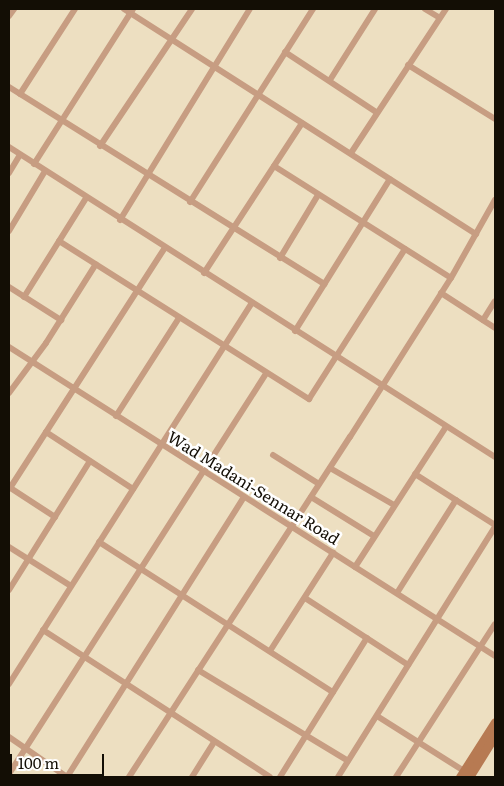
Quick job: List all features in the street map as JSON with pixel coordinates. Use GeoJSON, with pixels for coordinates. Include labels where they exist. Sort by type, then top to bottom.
{"type":"FeatureCollection","features":[{"type":"Feature","properties":{"kind":"street"},"geometry":{"type":"LineString","coordinates":[[9,16],[14,9]]}},
{"type":"Feature","properties":{"kind":"street"},"geometry":{"type":"LineString","coordinates":[[20,94],[75,9]]}},
{"type":"Feature","properties":{"kind":"street"},"geometry":{"type":"LineString","coordinates":[[124,9],[132,11],[215,68],[352,153],[390,180],[476,234]]}},
{"type":"Feature","properties":{"kind":"street"},"geometry":{"type":"LineString","coordinates":[[100,146],[192,9]]}},
{"type":"Feature","properties":{"kind":"street"},"geometry":{"type":"LineString","coordinates":[[120,220],[250,9]]}},
{"type":"Feature","properties":{"kind":"street"},"geometry":{"type":"LineString","coordinates":[[190,202],[313,9]]}},
{"type":"Feature","properties":{"kind":"street"},"geometry":{"type":"LineString","coordinates":[[330,80],[375,9]]}},
{"type":"Feature","properties":{"kind":"street"},"geometry":{"type":"LineString","coordinates":[[425,9],[440,18]]}},
{"type":"Feature","properties":{"kind":"street"},"geometry":{"type":"LineString","coordinates":[[352,153],[376,112],[446,9]]}},
{"type":"Feature","properties":{"kind":"street"},"geometry":{"type":"LineString","coordinates":[[34,164],[61,119],[132,11]]}},
{"type":"Feature","properties":{"kind":"street"},"geometry":{"type":"LineString","coordinates":[[285,52],[376,112]]}},
{"type":"Feature","properties":{"kind":"street"},"geometry":{"type":"LineString","coordinates":[[408,65],[495,120]]}},
{"type":"Feature","properties":{"kind":"street"},"geometry":{"type":"LineString","coordinates":[[9,86],[100,146],[324,284]]}},
{"type":"Feature","properties":{"kind":"street"},"geometry":{"type":"LineString","coordinates":[[204,273],[302,123]]}},
{"type":"Feature","properties":{"kind":"street"},"geometry":{"type":"LineString","coordinates":[[9,147],[164,249],[495,457]]}},
{"type":"Feature","properties":{"kind":"street"},"geometry":{"type":"LineString","coordinates":[[9,173],[20,155]]}},
{"type":"Feature","properties":{"kind":"street"},"geometry":{"type":"LineString","coordinates":[[274,166],[451,278]]}},
{"type":"Feature","properties":{"kind":"street"},"geometry":{"type":"LineString","coordinates":[[9,230],[45,171]]}},
{"type":"Feature","properties":{"kind":"street"},"geometry":{"type":"LineString","coordinates":[[295,331],[390,180]]}},
{"type":"Feature","properties":{"kind":"street"},"geometry":{"type":"LineString","coordinates":[[280,258],[318,195]]}},
{"type":"Feature","properties":{"kind":"street"},"geometry":{"type":"LineString","coordinates":[[24,297],[86,198]]}},
{"type":"Feature","properties":{"kind":"street"},"geometry":{"type":"LineString","coordinates":[[129,777],[383,386],[451,278],[495,200]]}},
{"type":"Feature","properties":{"kind":"street"},"geometry":{"type":"LineString","coordinates":[[59,241],[309,400],[405,250]]}},
{"type":"Feature","properties":{"kind":"street"},"geometry":{"type":"LineString","coordinates":[[55,517],[9,487],[164,249]]}},
{"type":"Feature","properties":{"kind":"street"},"geometry":{"type":"LineString","coordinates":[[9,393],[61,320],[96,264]]}},
{"type":"Feature","properties":{"kind":"street"},"geometry":{"type":"LineString","coordinates":[[9,286],[61,320]]}},
{"type":"Feature","properties":{"kind":"street"},"geometry":{"type":"LineString","coordinates":[[441,293],[495,328]]}},
{"type":"Feature","properties":{"kind":"street"},"geometry":{"type":"LineString","coordinates":[[483,320],[495,301]]}},
{"type":"Feature","properties":{"kind":"street"},"geometry":{"type":"LineString","coordinates":[[10,680],[252,304]]}},
{"type":"Feature","properties":{"kind":"street"},"geometry":{"type":"LineString","coordinates":[[116,416],[179,318]]}},
{"type":"Feature","properties":{"kind":"street","name":"Wad Madani-Sennar Road"},"geometry":{"type":"LineString","coordinates":[[9,348],[495,656]]}},
{"type":"Feature","properties":{"kind":"street"},"geometry":{"type":"LineString","coordinates":[[9,774],[266,373]]}},
{"type":"Feature","properties":{"kind":"street"},"geometry":{"type":"LineString","coordinates":[[355,567],[446,427]]}},
{"type":"Feature","properties":{"kind":"street"},"geometry":{"type":"LineString","coordinates":[[46,432],[133,489]]}},
{"type":"Feature","properties":{"kind":"street"},"geometry":{"type":"LineString","coordinates":[[273,455],[319,484]]}},
{"type":"Feature","properties":{"kind":"street"},"geometry":{"type":"LineString","coordinates":[[9,590],[90,461]]}},
{"type":"Feature","properties":{"kind":"street"},"geometry":{"type":"LineString","coordinates":[[330,468],[394,505]]}},
{"type":"Feature","properties":{"kind":"street"},"geometry":{"type":"LineString","coordinates":[[338,777],[495,526],[415,474]]}},
{"type":"Feature","properties":{"kind":"street"},"geometry":{"type":"LineString","coordinates":[[9,737],[67,777],[244,497]]}},
{"type":"Feature","properties":{"kind":"street"},"geometry":{"type":"LineString","coordinates":[[311,497],[374,536]]}},
{"type":"Feature","properties":{"kind":"street"},"geometry":{"type":"LineString","coordinates":[[397,594],[456,500]]}},
{"type":"Feature","properties":{"kind":"street"},"geometry":{"type":"LineString","coordinates":[[99,542],[333,692]]}},
{"type":"Feature","properties":{"kind":"street"},"geometry":{"type":"LineString","coordinates":[[9,546],[71,586]]}},
{"type":"Feature","properties":{"kind":"street"},"geometry":{"type":"LineString","coordinates":[[270,652],[333,553]]}},
{"type":"Feature","properties":{"kind":"street"},"geometry":{"type":"LineString","coordinates":[[305,598],[408,665]]}},
{"type":"Feature","properties":{"kind":"street"},"geometry":{"type":"LineString","coordinates":[[396,777],[495,624]]}},
{"type":"Feature","properties":{"kind":"street"},"geometry":{"type":"LineString","coordinates":[[43,630],[270,777]]}},
{"type":"Feature","properties":{"kind":"street"},"geometry":{"type":"LineString","coordinates":[[280,777],[367,638]]}},
{"type":"Feature","properties":{"kind":"street"},"geometry":{"type":"LineString","coordinates":[[198,670],[348,761]]}},
{"type":"Feature","properties":{"kind":"street"},"geometry":{"type":"LineString","coordinates":[[377,716],[468,776]]}},
{"type":"Feature","properties":{"kind":"street"},"geometry":{"type":"LineString","coordinates":[[468,776],[495,722]]}},
{"type":"Feature","properties":{"kind":"street"},"geometry":{"type":"LineString","coordinates":[[468,776],[495,735]]}},
{"type":"Feature","properties":{"kind":"street"},"geometry":{"type":"LineString","coordinates":[[192,777],[214,742]]}}]}
